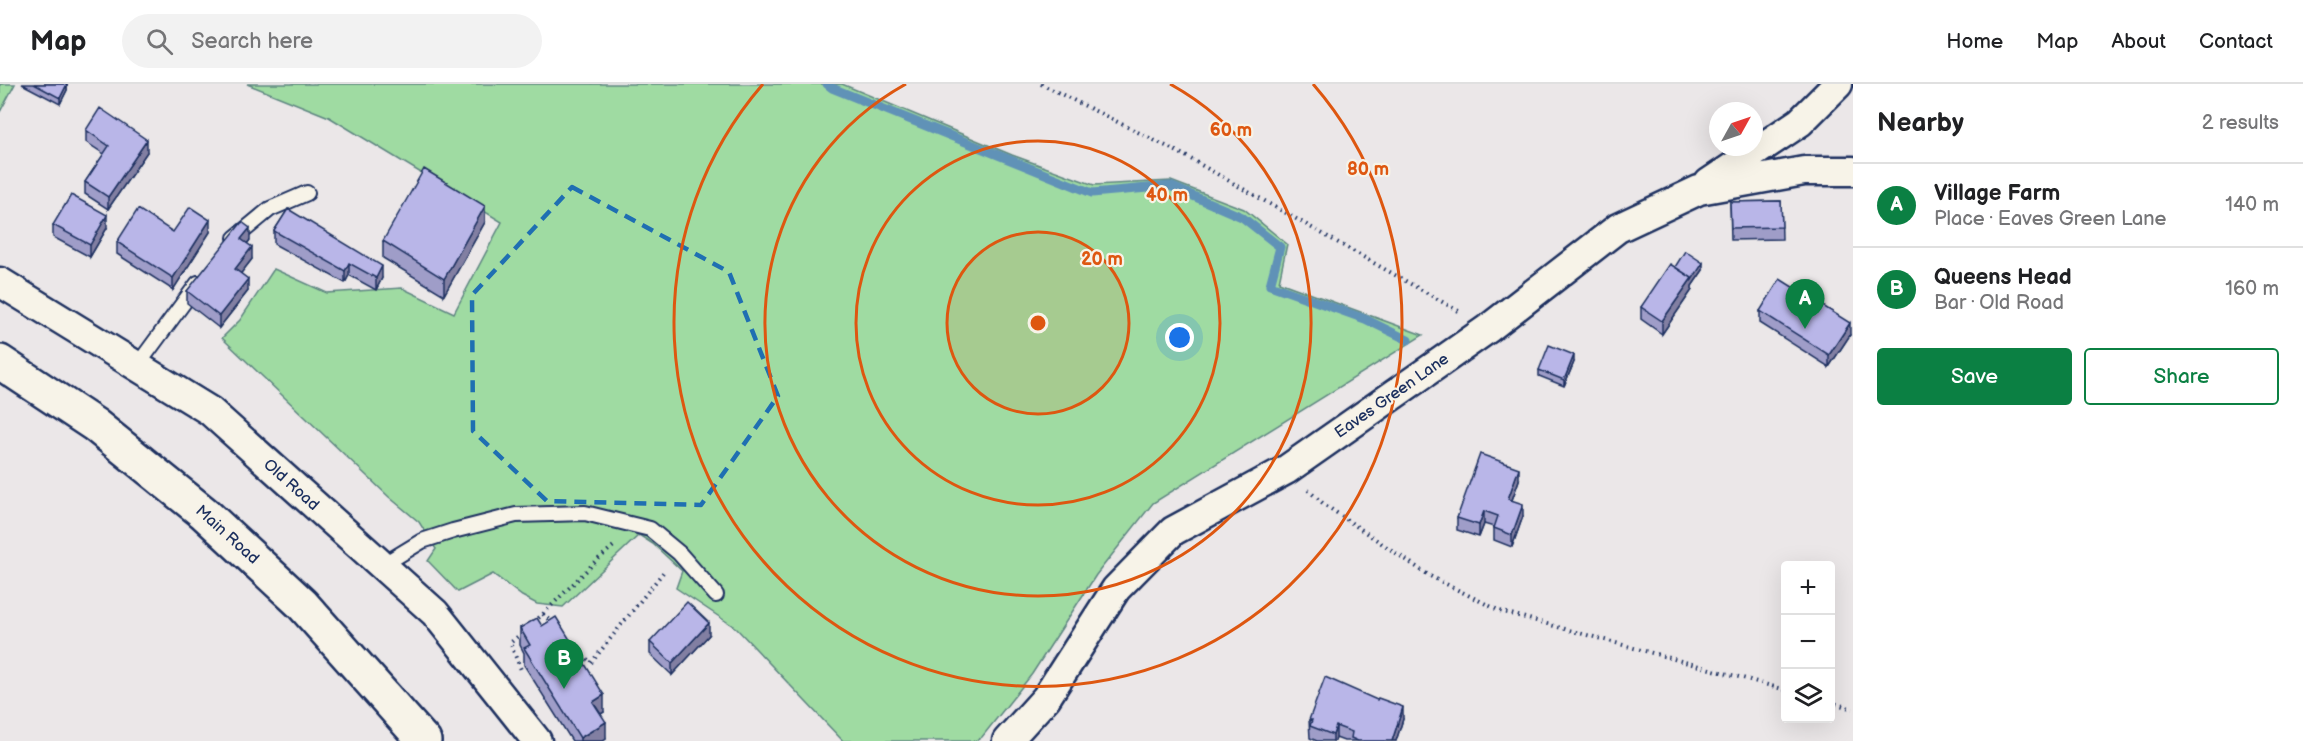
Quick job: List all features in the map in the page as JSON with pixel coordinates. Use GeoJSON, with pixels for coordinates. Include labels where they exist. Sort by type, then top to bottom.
{"type":"FeatureCollection","features":[{"type":"Feature","properties":{"kind":"main road","name":"Main Road"},"geometry":{"type":"LineString","coordinates":[[0,362],[96,426],[204,513],[302,604],[424,741]]}},
{"type":"Feature","properties":{"kind":"street"},"geometry":{"type":"LineString","coordinates":[[1700,190],[1800,122],[1838,84]]}},
{"type":"Feature","properties":{"kind":"street"},"geometry":{"type":"LineString","coordinates":[[1800,122],[1804,171]]}},
{"type":"Feature","properties":{"kind":"street","name":"Eaves Green Lane"},"geometry":{"type":"LineString","coordinates":[[1007,741],[1046,698],[1116,589],[1173,531],[1286,470],[1489,328],[1618,228],[1700,190],[1804,171],[1853,171]]}},
{"type":"Feature","properties":{"kind":"street","name":"Old Road"},"geometry":{"type":"LineString","coordinates":[[0,282],[210,411],[435,613],[537,741]]}},
{"type":"Feature","properties":{"kind":"lane"},"geometry":{"type":"LineString","coordinates":[[228,246],[270,209],[307,193]]}},
{"type":"Feature","properties":{"kind":"lane"},"geometry":{"type":"LineString","coordinates":[[137,366],[204,276]]}},
{"type":"Feature","properties":{"kind":"lane"},"geometry":{"type":"LineString","coordinates":[[381,566],[422,541],[516,515],[585,513],[650,529],[679,553],[716,595]]}},
{"type":"Feature","properties":{"kind":"path"},"geometry":{"type":"LineString","coordinates":[[1041,84],[1180,153],[1489,328]]}},
{"type":"Feature","properties":{"kind":"path"},"geometry":{"type":"LineString","coordinates":[[1286,470],[1325,505],[1430,576],[1500,611],[1781,689]]}},
{"type":"Feature","properties":{"kind":"path"},"geometry":{"type":"LineString","coordinates":[[503,699],[522,672],[510,643],[636,525]]}},
{"type":"Feature","properties":{"kind":"path"},"geometry":{"type":"LineString","coordinates":[[567,639],[591,663],[679,553]]}},
{"type":"Feature","properties":{"kind":"path"},"geometry":{"type":"LineString","coordinates":[[543,614],[559,630]]}},
{"type":"Feature","properties":{"kind":"path"},"geometry":{"type":"LineString","coordinates":[[1835,704],[1853,709]]}},
{"type":"Feature","properties":{"kind":"highlighted area"},"geometry":{"type":"Polygon","coordinates":[[[572,187],[729,272],[778,396],[701,505],[547,501],[473,431],[472,295],[572,187]]]}},
{"type":"Feature","properties":{"kind":"green space"},"geometry":{"type":"Polygon","coordinates":[[[0,84],[15,84],[0,112],[0,84]]]}},
{"type":"Feature","properties":{"kind":"green space"},"geometry":{"type":"Polygon","coordinates":[[[247,84],[842,84],[1012,155],[1094,185],[1171,181],[1244,209],[1287,244],[1279,282],[1423,335],[1153,503],[1096,575],[1032,674],[982,737],[976,741],[843,741],[736,628],[676,588],[682,571],[653,544],[639,535],[563,607],[537,604],[522,596],[493,574],[458,592],[428,561],[436,549],[419,522],[389,497],[222,338],[240,320],[274,269],[327,293],[402,288],[454,313],[502,222],[329,117],[247,84]]]}},
{"type":"Feature","properties":{"kind":"building"},"geometry":{"type":"Polygon","coordinates":[[[34,84],[67,84],[60,98],[34,84]]]}},
{"type":"Feature","properties":{"kind":"building"},"geometry":{"type":"Polygon","coordinates":[[[100,108],[147,140],[108,197],[85,182],[109,146],[86,130],[100,108]]]}},
{"type":"Feature","properties":{"kind":"building"},"geometry":{"type":"Polygon","coordinates":[[[424,169],[485,206],[444,279],[383,241],[424,169]]]}},
{"type":"Feature","properties":{"kind":"building"},"geometry":{"type":"Polygon","coordinates":[[[71,195],[107,215],[90,245],[53,225],[71,195]]]}},
{"type":"Feature","properties":{"kind":"building"},"geometry":{"type":"Polygon","coordinates":[[[1781,201],[1782,227],[1731,228],[1730,202],[1781,201]]]}},
{"type":"Feature","properties":{"kind":"building"},"geometry":{"type":"Polygon","coordinates":[[[190,207],[210,220],[173,278],[117,242],[138,209],[173,232],[190,207]]]}},
{"type":"Feature","properties":{"kind":"building"},"geometry":{"type":"Polygon","coordinates":[[[288,209],[382,266],[376,278],[349,263],[345,271],[274,231],[288,209]]]}},
{"type":"Feature","properties":{"kind":"building"},"geometry":{"type":"Polygon","coordinates":[[[242,222],[250,228],[241,239],[252,247],[235,269],[248,279],[219,316],[187,291],[242,222]]]}},
{"type":"Feature","properties":{"kind":"building"},"geometry":{"type":"Polygon","coordinates":[[[1685,251],[1703,263],[1692,280],[1675,267],[1685,251]]]}},
{"type":"Feature","properties":{"kind":"building"},"geometry":{"type":"Polygon","coordinates":[[[1670,264],[1692,278],[1662,321],[1641,307],[1670,264]]]}},
{"type":"Feature","properties":{"kind":"building"},"geometry":{"type":"Polygon","coordinates":[[[1780,279],[1850,323],[1829,355],[1760,311],[1780,279]]]}},
{"type":"Feature","properties":{"kind":"building"},"geometry":{"type":"Polygon","coordinates":[[[1549,345],[1574,355],[1564,380],[1539,370],[1549,345]]]}},
{"type":"Feature","properties":{"kind":"building"},"geometry":{"type":"Polygon","coordinates":[[[1480,454],[1519,468],[1508,499],[1523,504],[1512,535],[1494,528],[1498,516],[1484,511],[1479,525],[1457,518],[1480,454]]]}},
{"type":"Feature","properties":{"kind":"building"},"geometry":{"type":"Polygon","coordinates":[[[687,602],[709,623],[672,663],[650,642],[687,602]]]}},
{"type":"Feature","properties":{"kind":"building"},"geometry":{"type":"Polygon","coordinates":[[[556,617],[604,695],[593,702],[606,722],[580,738],[524,648],[530,645],[520,628],[537,618],[542,626],[556,617]]]}},
{"type":"Feature","properties":{"kind":"building"},"geometry":{"type":"Polygon","coordinates":[[[1325,677],[1377,700],[1378,698],[1403,707],[1392,741],[1358,741],[1351,738],[1352,732],[1336,726],[1333,735],[1310,726],[1312,720],[1309,720],[1325,677]]]}},
{"type":"Feature","properties":{"kind":"waterway"},"geometry":{"type":"LineString","coordinates":[[827,84],[1092,193],[1170,186],[1242,217],[1280,247],[1270,285],[1365,319],[1408,340]]}},
{"type":"Feature","properties":{"kind":"place","name":"Village Farm"},"geometry":{"type":"Point","coordinates":[1805,329]}},
{"type":"Feature","properties":{"kind":"place","name":"Queens Head"},"geometry":{"type":"Point","coordinates":[564,689]}}]}
